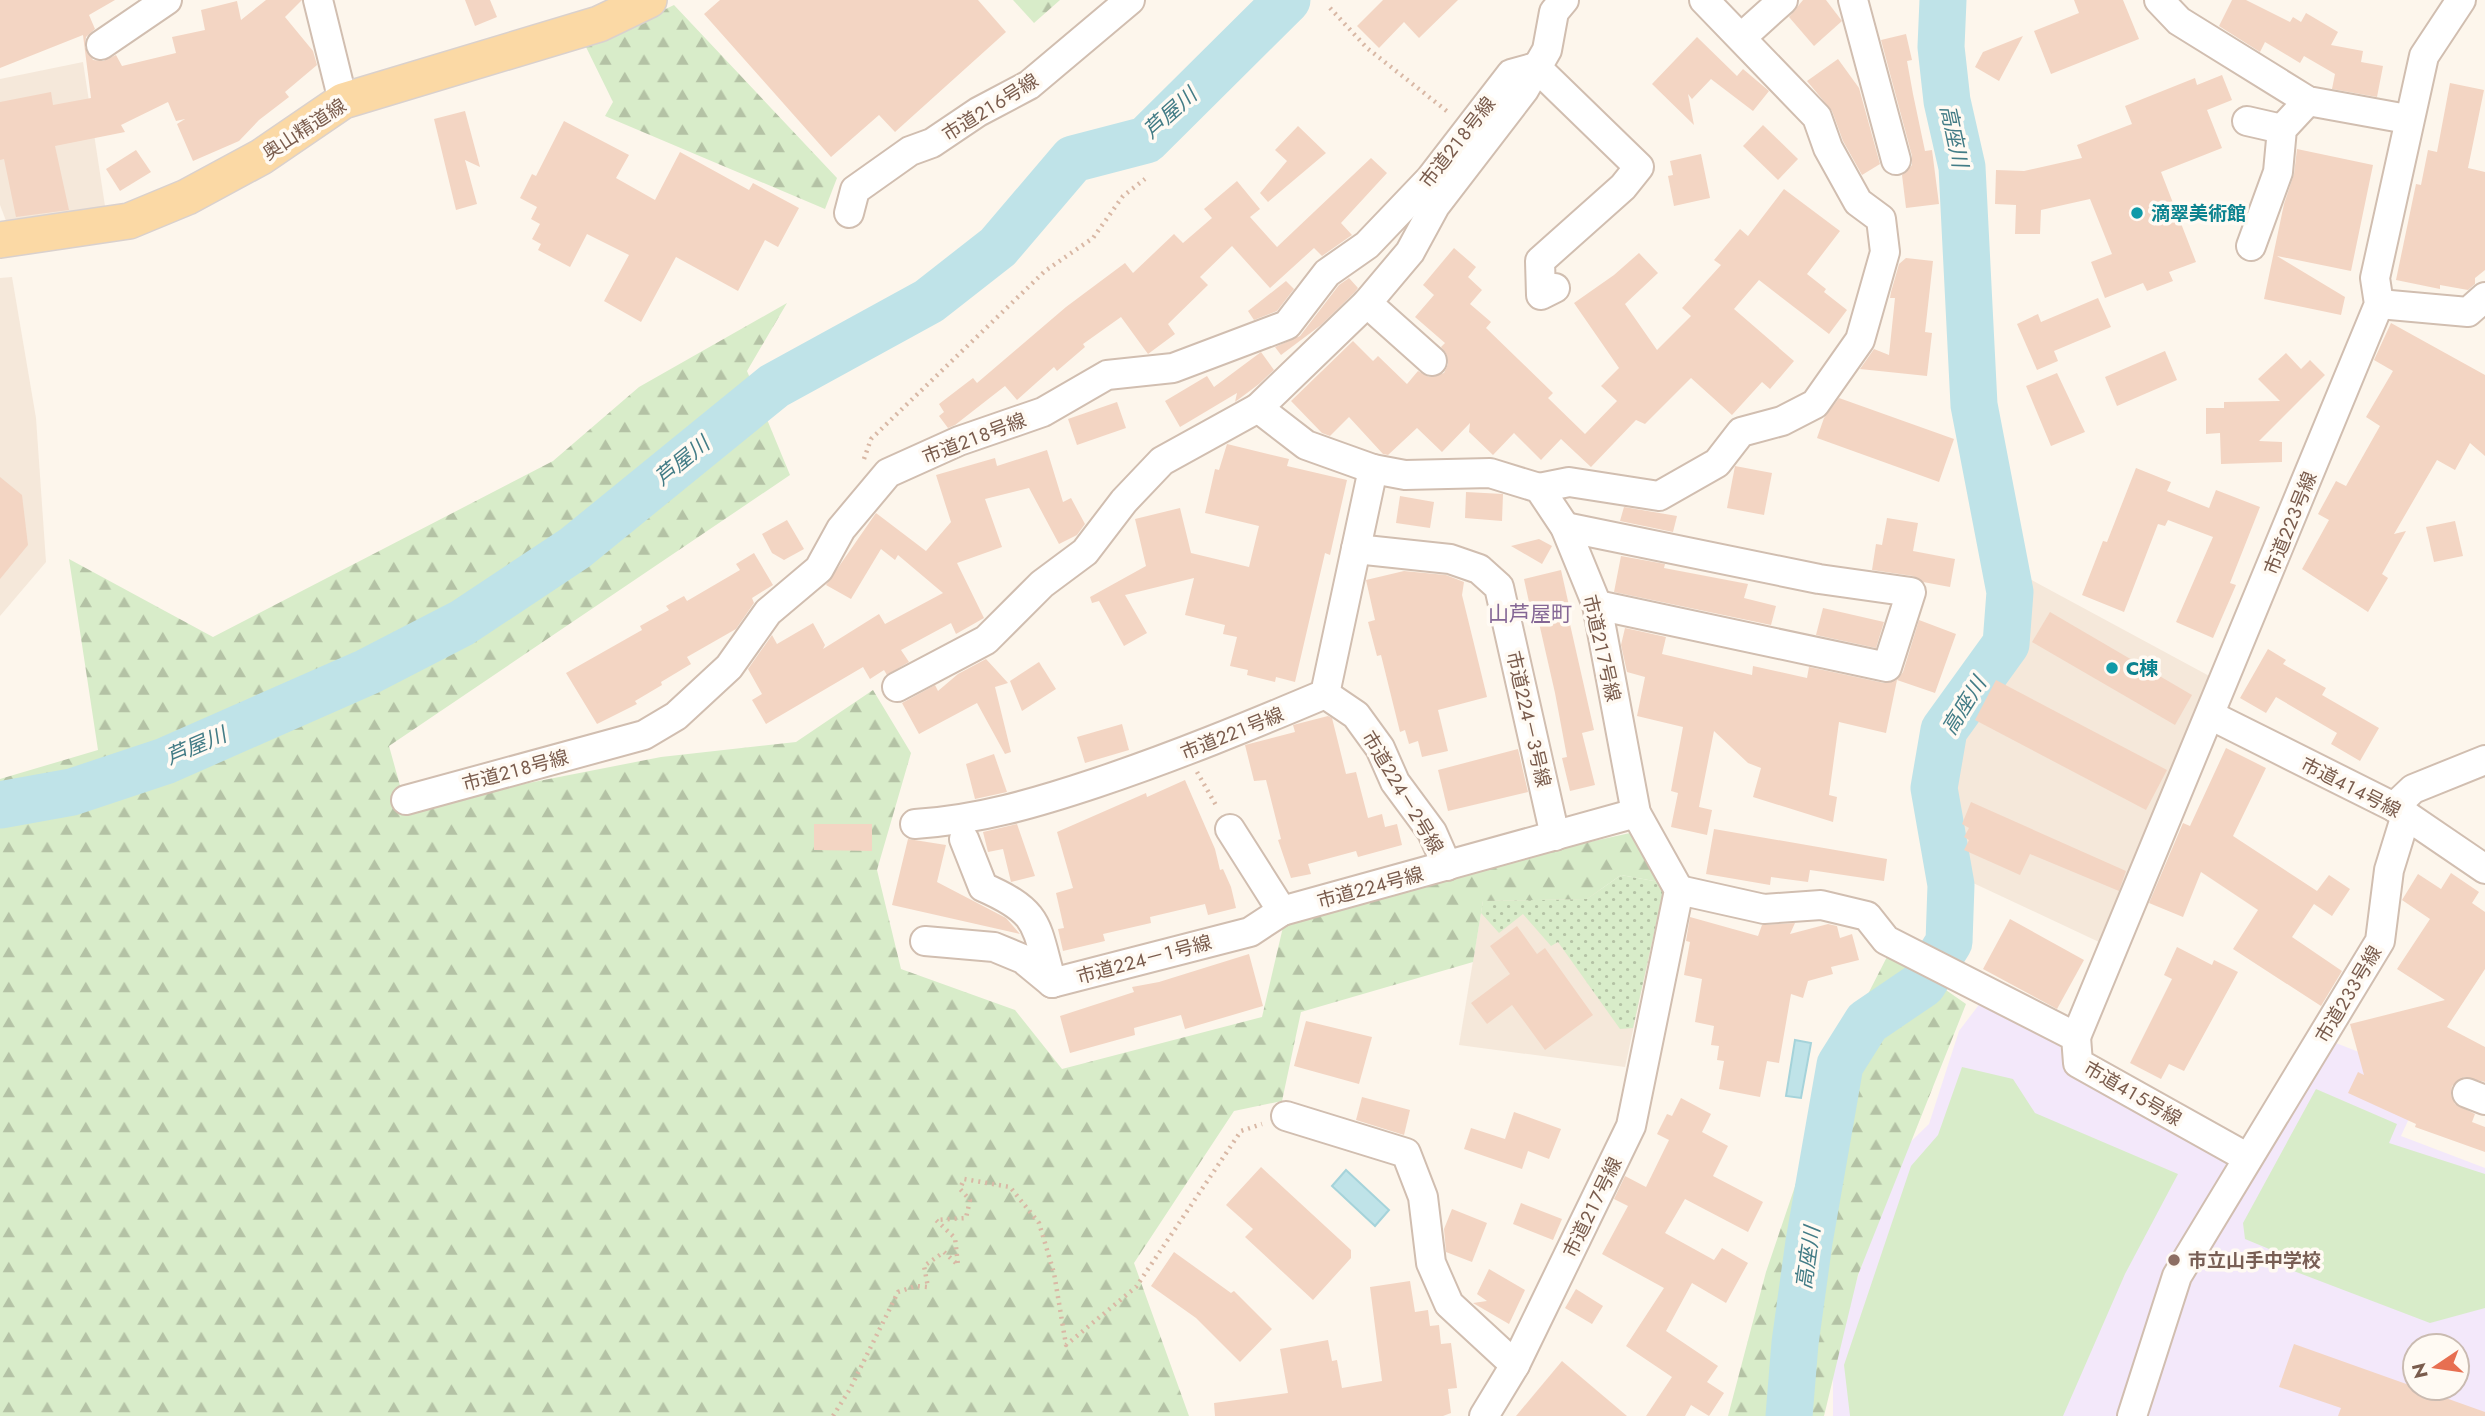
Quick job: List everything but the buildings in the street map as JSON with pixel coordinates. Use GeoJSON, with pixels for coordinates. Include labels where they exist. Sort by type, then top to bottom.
{"type":"FeatureCollection","features":[{"type":"Feature","properties":{"kind":"main road","name":"奥山精道線"},"geometry":{"type":"LineString","coordinates":[[0,240],[130,221],[187,197],[261,157],[344,101],[599,24],[649,0]]}},
{"type":"Feature","properties":{"kind":"street"},"geometry":{"type":"LineString","coordinates":[[101,45],[167,0]]}},
{"type":"Feature","properties":{"kind":"street"},"geometry":{"type":"LineString","coordinates":[[318,0],[344,101]]}},
{"type":"Feature","properties":{"kind":"street","name":"市道２１６号線"},"geometry":{"type":"LineString","coordinates":[[909,151],[923,130],[964,99],[1012,77],[1107,0]]}},
{"type":"Feature","properties":{"kind":"street","name":"市道２１６号線"},"geometry":{"type":"LineString","coordinates":[[849,213],[855,190],[909,151],[932,143],[978,112],[1029,85],[1130,0]]}},
{"type":"Feature","properties":{"kind":"street"},"geometry":{"type":"LineString","coordinates":[[897,687],[986,640],[1042,584],[1085,552],[1124,501],[1163,461],[1258,408],[1367,303],[1410,252],[1434,206],[1524,90],[1547,50],[1554,12],[1564,0]]}},
{"type":"Feature","properties":{"kind":"street"},"geometry":{"type":"LineString","coordinates":[[1258,408],[1306,445],[1373,469],[1405,475],[1490,473],[1539,488],[1569,482],[1660,496],[1717,463],[1741,432],[1782,421],[1815,404],[1860,340],[1885,252],[1881,219],[1858,202],[1828,148],[1817,117],[1704,0]]}},
{"type":"Feature","properties":{"kind":"street"},"geometry":{"type":"LineString","coordinates":[[1742,37],[1783,0]]}},
{"type":"Feature","properties":{"kind":"street"},"geometry":{"type":"LineString","coordinates":[[2159,0],[2179,21],[2308,101],[2407,119]]}},
{"type":"Feature","properties":{"kind":"street","name":"市道２２３号線"},"geometry":{"type":"LineString","coordinates":[[2076,1037],[2379,304],[2375,278],[2407,119],[2424,56],[2461,0]]}},
{"type":"Feature","properties":{"kind":"street"},"geometry":{"type":"LineString","coordinates":[[1536,67],[1639,167],[1623,187],[1540,261],[1541,295],[1555,288]]}},
{"type":"Feature","properties":{"kind":"street","name":"市道２１８号線"},"geometry":{"type":"LineString","coordinates":[[407,800],[644,735],[676,716],[729,667],[768,612],[819,569],[841,529],[888,473],[959,441],[1043,412],[1107,375],[1173,368],[1287,325],[1327,273],[1367,246],[1430,179],[1511,75],[1536,67]]}},
{"type":"Feature","properties":{"kind":"street"},"geometry":{"type":"LineString","coordinates":[[2251,246],[2278,172],[2282,129],[2308,101]]}},
{"type":"Feature","properties":{"kind":"street"},"geometry":{"type":"LineString","coordinates":[[2247,121],[2282,129]]}},
{"type":"Feature","properties":{"kind":"street"},"geometry":{"type":"LineString","coordinates":[[2379,304],[2469,312],[2485,297]]}},
{"type":"Feature","properties":{"kind":"street"},"geometry":{"type":"LineString","coordinates":[[1367,303],[1432,360]]}},
{"type":"Feature","properties":{"kind":"street"},"geometry":{"type":"LineString","coordinates":[[1325,694],[1373,469]]}},
{"type":"Feature","properties":{"kind":"street","name":"市道２１７号線"},"geometry":{"type":"LineString","coordinates":[[1484,1416],[1515,1365],[1631,1126],[1679,890],[1636,813],[1597,605],[1565,527],[1539,488]]}},
{"type":"Feature","properties":{"kind":"street"},"geometry":{"type":"LineString","coordinates":[[1565,527],[1819,579],[1911,592],[1887,667],[1597,605]]}},
{"type":"Feature","properties":{"kind":"street","name":"市道２２４－３号線"},"geometry":{"type":"LineString","coordinates":[[1356,549],[1450,559],[1479,569],[1499,587],[1555,836]]}},
{"type":"Feature","properties":{"kind":"street","name":"市道２２１号線"},"geometry":{"type":"LineString","coordinates":[[915,824],[958,821],[1026,806],[1186,753],[1325,694]]}},
{"type":"Feature","properties":{"kind":"street","name":"市道２２４－２号線"},"geometry":{"type":"LineString","coordinates":[[1325,694],[1356,715],[1380,748],[1395,782],[1432,832],[1447,866]]}},
{"type":"Feature","properties":{"kind":"street","name":"市道４１４号線"},"geometry":{"type":"LineString","coordinates":[[2210,715],[2400,811],[2485,869]]}},
{"type":"Feature","properties":{"kind":"street"},"geometry":{"type":"LineString","coordinates":[[2400,811],[2413,789],[2485,760]]}},
{"type":"Feature","properties":{"kind":"street","name":"市道２３３号線"},"geometry":{"type":"LineString","coordinates":[[2132,1416],[2177,1276],[2381,941],[2389,870],[2400,811]]}},
{"type":"Feature","properties":{"kind":"street","name":"市道２２４号線"},"geometry":{"type":"LineString","coordinates":[[1282,911],[1636,813]]}},
{"type":"Feature","properties":{"kind":"street"},"geometry":{"type":"LineString","coordinates":[[1230,829],[1282,911]]}},
{"type":"Feature","properties":{"kind":"street","name":"市道２２４－１号線"},"geometry":{"type":"LineString","coordinates":[[964,839],[983,887],[1017,902],[1033,918],[1045,985],[1250,932],[1282,911]]}},
{"type":"Feature","properties":{"kind":"street","name":"市道４１５号線"},"geometry":{"type":"LineString","coordinates":[[1679,890],[1764,909],[1821,905],[1867,916],[1886,940],[2076,1037],[2078,1063],[2248,1157]]}},
{"type":"Feature","properties":{"kind":"street"},"geometry":{"type":"LineString","coordinates":[[925,941],[995,947],[1023,959],[1045,985]]}},
{"type":"Feature","properties":{"kind":"street"},"geometry":{"type":"LineString","coordinates":[[1286,1116],[1406,1153],[1423,1198],[1431,1263],[1449,1304],[1515,1365]]}},
{"type":"Feature","properties":{"kind":"path"},"geometry":{"type":"LineString","coordinates":[[1329,8],[1367,48],[1426,93]]}},
{"type":"Feature","properties":{"kind":"path"},"geometry":{"type":"LineString","coordinates":[[863,464],[871,439],[1045,271],[1093,237],[1124,196],[1145,179]]}},
{"type":"Feature","properties":{"kind":"path"},"geometry":{"type":"LineString","coordinates":[[1186,753],[1230,829]]}},
{"type":"Feature","properties":{"kind":"path"},"geometry":{"type":"LineString","coordinates":[[833,1416],[850,1390],[898,1292],[916,1286],[928,1287],[924,1266],[944,1251],[958,1265],[955,1238],[936,1220],[966,1218],[970,1200],[960,1189],[964,1179],[1010,1187],[1039,1223],[1054,1273],[1066,1345],[1136,1287],[1241,1131],[1286,1116]]}},
{"type":"Feature","properties":{"kind":"shaded area"},"geometry":{"type":"Polygon","coordinates":[[[83,62],[105,206],[8,226],[0,205],[0,79],[83,62]]]}},
{"type":"Feature","properties":{"kind":"shaded area"},"geometry":{"type":"Polygon","coordinates":[[[12,277],[36,418],[46,562],[0,616],[0,278],[12,277]]]}},
{"type":"Feature","properties":{"kind":"shaded area"},"geometry":{"type":"Polygon","coordinates":[[[2026,577],[2213,678],[2099,942],[1956,875],[1945,815],[1962,727],[2015,648],[2021,587],[2026,577]]]}},
{"type":"Feature","properties":{"kind":"shaded area"},"geometry":{"type":"Polygon","coordinates":[[[1665,883],[1625,1067],[1459,1045],[1483,901],[1665,883]]]}},
{"type":"Feature","properties":{"kind":"shaded area","name":"市立山手中学校"},"geometry":{"type":"Polygon","coordinates":[[[1981,1002],[2059,1041],[2065,1070],[2253,1173],[2336,1043],[2427,1079],[2401,1136],[2485,1168],[2485,1416],[1833,1416],[1833,1353],[1898,1154],[1929,1124],[1959,1031],[1981,1002]]]}},
{"type":"Feature","properties":{"kind":"green space"},"geometry":{"type":"Polygon","coordinates":[[[1013,0],[1060,0],[1034,23],[1013,0]]]}},
{"type":"Feature","properties":{"kind":"green space"},"geometry":{"type":"Polygon","coordinates":[[[674,5],[837,178],[825,209],[605,116],[613,102],[586,47],[674,5]]]}},
{"type":"Feature","properties":{"kind":"green space"},"geometry":{"type":"Polygon","coordinates":[[[787,303],[747,371],[790,475],[389,746],[406,807],[661,757],[796,742],[873,690],[911,753],[877,870],[901,969],[1015,1010],[1062,1069],[1262,1017],[1283,927],[1490,864],[1630,833],[1665,883],[1621,875],[1587,899],[1483,901],[1473,962],[1301,1012],[1282,1101],[1234,1111],[1134,1263],[1189,1416],[0,1416],[0,779],[98,750],[69,559],[213,637],[553,461],[639,387],[787,303]]]}},
{"type":"Feature","properties":{"kind":"green space"},"geometry":{"type":"Polygon","coordinates":[[[1621,875],[1665,883],[1633,1028],[1620,1029],[1558,942],[1551,946],[1523,914],[1499,933],[1481,913],[1483,901],[1587,899],[1621,875]]]}},
{"type":"Feature","properties":{"kind":"green space"},"geometry":{"type":"Polygon","coordinates":[[[1890,951],[1966,1004],[1858,1275],[1824,1416],[1728,1416],[1766,1272],[1845,1039],[1890,951]]]}},
{"type":"Feature","properties":{"kind":"green space"},"geometry":{"type":"Polygon","coordinates":[[[1962,1067],[2013,1079],[2035,1113],[2178,1174],[2125,1274],[2063,1416],[1850,1416],[1844,1365],[1911,1166],[1938,1135],[1962,1067]]]}},
{"type":"Feature","properties":{"kind":"green space"},"geometry":{"type":"Polygon","coordinates":[[[2316,1089],[2397,1124],[2389,1143],[2485,1174],[2485,1308],[2430,1323],[2278,1265],[2274,1251],[2245,1239],[2243,1223],[2316,1089]]]}},
{"type":"Feature","properties":{"kind":"water"},"geometry":{"type":"Polygon","coordinates":[[[1795,1040],[1811,1043],[1801,1098],[1786,1096],[1795,1040]]]}},
{"type":"Feature","properties":{"kind":"water"},"geometry":{"type":"Polygon","coordinates":[[[1346,1170],[1389,1210],[1375,1226],[1332,1186],[1346,1170]]]}},
{"type":"Feature","properties":{"kind":"waterway","name":"芦屋川"},"geometry":{"type":"LineString","coordinates":[[0,805],[72,792],[165,761],[367,672],[462,623],[575,548],[774,386],[929,301],[998,247],[1073,159],[1146,140],[1287,0]]}},
{"type":"Feature","properties":{"kind":"waterway","name":"高座川"},"geometry":{"type":"LineString","coordinates":[[1789,1416],[1795,1343],[1809,1242],[1840,1065],[1867,1022],[1923,984],[1949,942],[1951,885],[1934,788],[1944,730],[2006,644],[2010,592],[1974,405],[1962,167],[1947,101],[1941,47],[1943,0]]}},
{"type":"Feature","properties":{"kind":"place","name":"滴翠美術館"},"geometry":{"type":"Point","coordinates":[2137,213]}},
{"type":"Feature","properties":{"kind":"place","name":"C棟"},"geometry":{"type":"Point","coordinates":[2112,668]}},
{"type":"Feature","properties":{"kind":"place","name":"市立山手中学校"},"geometry":{"type":"Point","coordinates":[2174,1260]}},
{"type":"Feature","properties":{"kind":"district","name":"山芦屋町"},"geometry":{"type":"Point","coordinates":[1530,614]}}]}
